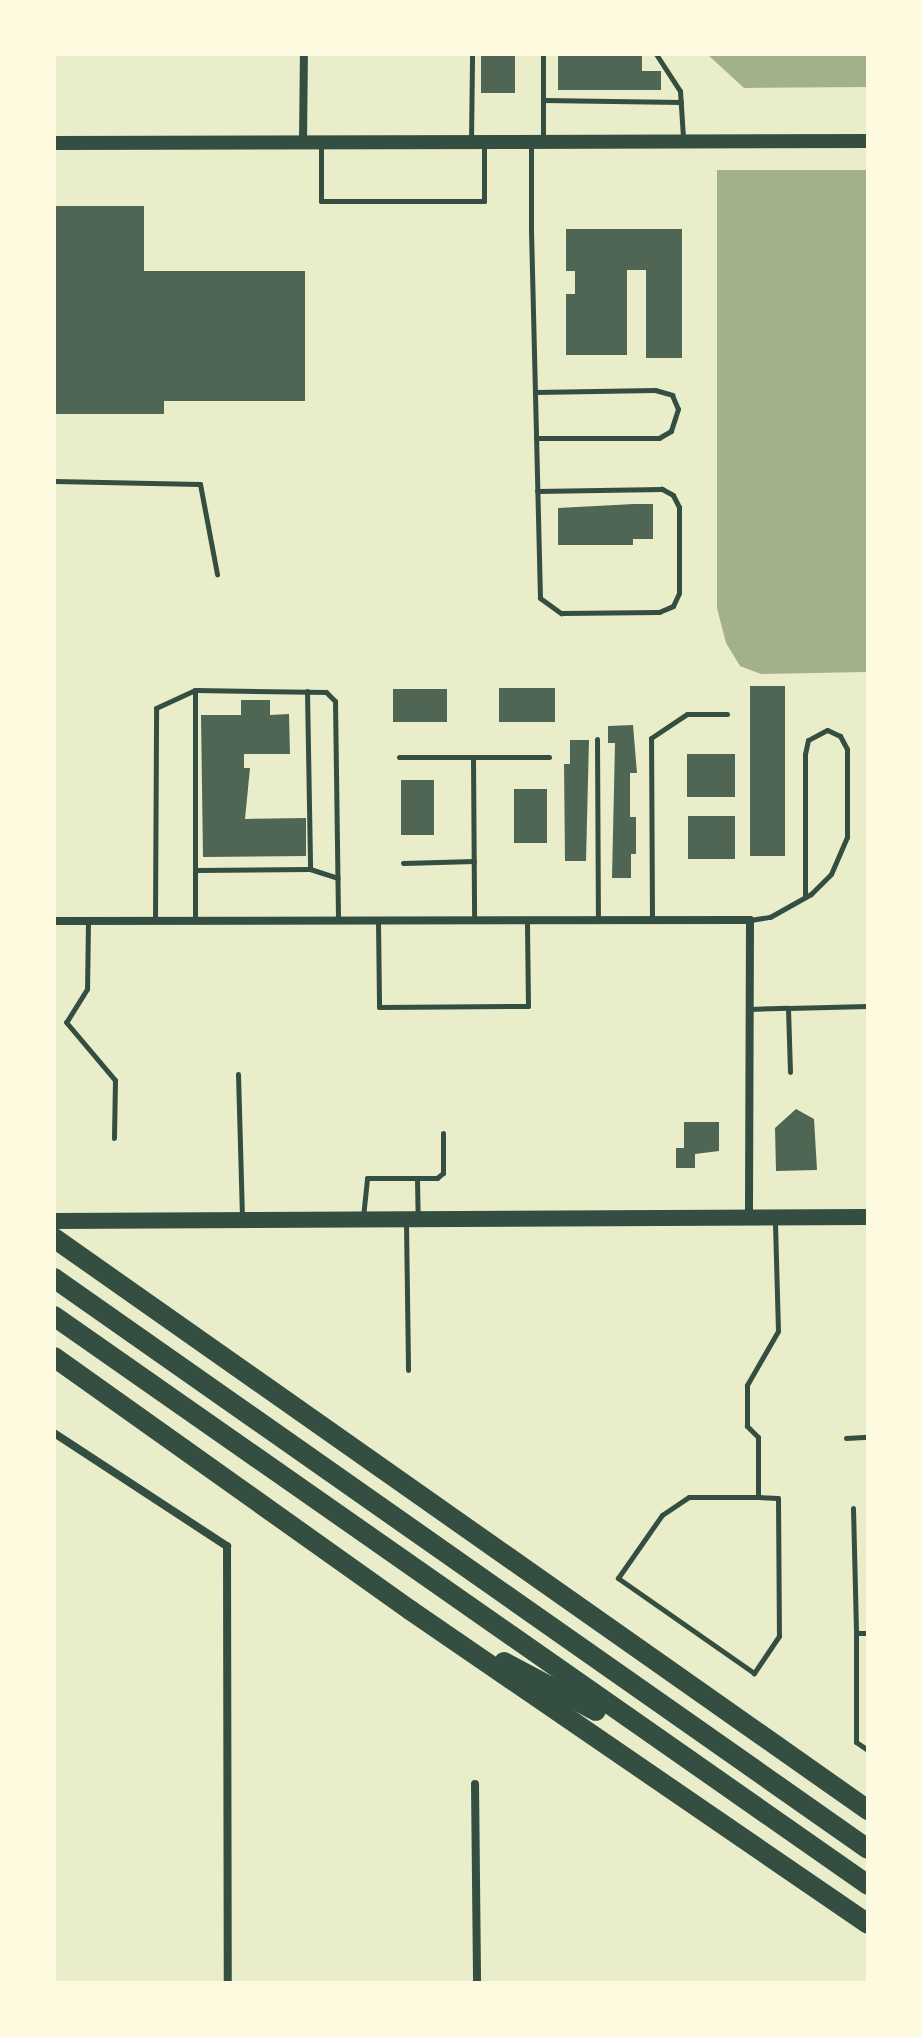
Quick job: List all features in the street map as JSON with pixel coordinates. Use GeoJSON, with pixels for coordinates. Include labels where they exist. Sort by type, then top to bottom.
{"type":"FeatureCollection","features":[{"type":"Feature","properties":{"kind":"highway"},"geometry":{"type":"LineString","coordinates":[[54,1238],[868,1810]]}},
{"type":"Feature","properties":{"kind":"highway"},"geometry":{"type":"LineString","coordinates":[[54,1278],[868,1849]]}},
{"type":"Feature","properties":{"kind":"highway"},"geometry":{"type":"LineString","coordinates":[[54,1316],[868,1885]]}},
{"type":"Feature","properties":{"kind":"highway"},"geometry":{"type":"LineString","coordinates":[[54,1357],[410,1610],[868,1924]]}},
{"type":"Feature","properties":{"kind":"highway"},"geometry":{"type":"LineString","coordinates":[[410,1610],[687,1760]]}},
{"type":"Feature","properties":{"kind":"main road"},"geometry":{"type":"LineString","coordinates":[[54,1221],[868,1217]]}},
{"type":"Feature","properties":{"kind":"street"},"geometry":{"type":"LineString","coordinates":[[303,143],[304,54]]}},
{"type":"Feature","properties":{"kind":"street"},"geometry":{"type":"LineString","coordinates":[[54,143],[868,141]]}},
{"type":"Feature","properties":{"kind":"street"},"geometry":{"type":"LineString","coordinates":[[54,921],[750,920],[749,1217]]}},
{"type":"Feature","properties":{"kind":"street"},"geometry":{"type":"LineString","coordinates":[[54,1433],[227,1546],[228,1983]]}},
{"type":"Feature","properties":{"kind":"street"},"geometry":{"type":"LineString","coordinates":[[475,1784],[477,1983]]}},
{"type":"Feature","properties":{"kind":"lane"},"geometry":{"type":"LineString","coordinates":[[321,143],[321,201],[484,201],[472,54]]}},
{"type":"Feature","properties":{"kind":"lane"},"geometry":{"type":"LineString","coordinates":[[537,491],[662,489],[673,495],[679,507],[679,593],[673,606],[659,612],[561,613],[546,607],[540,598],[537,491],[535,392],[537,142],[543,100],[543,54]]}},
{"type":"Feature","properties":{"kind":"lane"},"geometry":{"type":"LineString","coordinates":[[656,54],[680,91],[683,142]]}},
{"type":"Feature","properties":{"kind":"lane"},"geometry":{"type":"LineString","coordinates":[[543,100],[681,102]]}},
{"type":"Feature","properties":{"kind":"lane"},"geometry":{"type":"LineString","coordinates":[[535,392],[655,390],[672,395],[678,409],[671,431],[659,438],[536,438]]}},
{"type":"Feature","properties":{"kind":"lane"},"geometry":{"type":"LineString","coordinates":[[54,481],[200,484],[217,574]]}},
{"type":"Feature","properties":{"kind":"lane"},"geometry":{"type":"LineString","coordinates":[[195,690],[195,921]]}},
{"type":"Feature","properties":{"kind":"lane"},"geometry":{"type":"LineString","coordinates":[[155,921],[156,708],[195,690],[326,692],[335,701],[338,921]]}},
{"type":"Feature","properties":{"kind":"lane"},"geometry":{"type":"LineString","coordinates":[[307,691],[310,869]]}},
{"type":"Feature","properties":{"kind":"lane"},"geometry":{"type":"LineString","coordinates":[[652,920],[651,738],[687,714],[727,714]]}},
{"type":"Feature","properties":{"kind":"lane"},"geometry":{"type":"LineString","coordinates":[[750,920],[770,917],[805,897],[831,874],[849,823],[847,749],[840,736],[827,730],[808,740],[805,754],[805,897]]}},
{"type":"Feature","properties":{"kind":"lane"},"geometry":{"type":"LineString","coordinates":[[597,739],[598,920]]}},
{"type":"Feature","properties":{"kind":"lane"},"geometry":{"type":"LineString","coordinates":[[399,757],[549,757]]}},
{"type":"Feature","properties":{"kind":"lane"},"geometry":{"type":"LineString","coordinates":[[473,757],[474,920]]}},
{"type":"Feature","properties":{"kind":"lane"},"geometry":{"type":"LineString","coordinates":[[403,863],[474,861]]}},
{"type":"Feature","properties":{"kind":"lane"},"geometry":{"type":"LineString","coordinates":[[196,870],[310,869],[338,878]]}},
{"type":"Feature","properties":{"kind":"lane"},"geometry":{"type":"LineString","coordinates":[[378,920],[379,1007],[528,1006],[527,920]]}},
{"type":"Feature","properties":{"kind":"lane"},"geometry":{"type":"LineString","coordinates":[[88,921],[87,989],[66,1022],[115,1080],[114,1138]]}},
{"type":"Feature","properties":{"kind":"lane"},"geometry":{"type":"LineString","coordinates":[[750,1009],[868,1006]]}},
{"type":"Feature","properties":{"kind":"lane"},"geometry":{"type":"LineString","coordinates":[[788,1008],[790,1072]]}},
{"type":"Feature","properties":{"kind":"lane"},"geometry":{"type":"LineString","coordinates":[[238,1074],[243,1220]]}},
{"type":"Feature","properties":{"kind":"lane"},"geometry":{"type":"LineString","coordinates":[[363,1218],[367,1178],[417,1178],[443,1173],[443,1133]]}},
{"type":"Feature","properties":{"kind":"lane"},"geometry":{"type":"LineString","coordinates":[[408,1370],[412,1218],[417,1178]]}},
{"type":"Feature","properties":{"kind":"lane"},"geometry":{"type":"LineString","coordinates":[[758,1497],[758,1437],[747,1426],[747,1385],[778,1331],[775,1217]]}},
{"type":"Feature","properties":{"kind":"lane"},"geometry":{"type":"LineString","coordinates":[[846,1438],[868,1437]]}},
{"type":"Feature","properties":{"kind":"lane"},"geometry":{"type":"LineString","coordinates":[[689,1497],[758,1497],[778,1498],[779,1636],[754,1673],[618,1578],[662,1515],[689,1497]]}},
{"type":"Feature","properties":{"kind":"lane"},"geometry":{"type":"LineString","coordinates":[[853,1508],[856,1742],[868,1750]]}},
{"type":"Feature","properties":{"kind":"lane"},"geometry":{"type":"LineString","coordinates":[[856,1633],[868,1633]]}},
{"type":"Feature","properties":{"kind":"shaded area"},"geometry":{"type":"Polygon","coordinates":[[[707,54],[868,54],[868,87],[744,88],[707,54]]]}},
{"type":"Feature","properties":{"kind":"shaded area"},"geometry":{"type":"Polygon","coordinates":[[[717,170],[868,170],[868,677],[866,672],[761,674],[740,666],[726,643],[717,608],[717,170]]]}},
{"type":"Feature","properties":{"kind":"building"},"geometry":{"type":"Polygon","coordinates":[[[481,54],[515,54],[515,93],[481,93],[481,54]]]}},
{"type":"Feature","properties":{"kind":"building"},"geometry":{"type":"Polygon","coordinates":[[[558,54],[642,54],[642,71],[661,71],[661,90],[558,90],[558,54]]]}},
{"type":"Feature","properties":{"kind":"building"},"geometry":{"type":"Polygon","coordinates":[[[54,206],[144,206],[144,271],[305,271],[305,401],[164,401],[164,414],[54,414],[54,206]]]}},
{"type":"Feature","properties":{"kind":"building"},"geometry":{"type":"Polygon","coordinates":[[[566,229],[682,229],[682,358],[646,358],[646,270],[627,270],[627,355],[566,355],[566,294],[575,294],[575,271],[566,271],[566,229]]]}},
{"type":"Feature","properties":{"kind":"building"},"geometry":{"type":"Polygon","coordinates":[[[653,504],[653,539],[633,539],[633,545],[558,545],[558,508],[653,504]]]}},
{"type":"Feature","properties":{"kind":"building"},"geometry":{"type":"Polygon","coordinates":[[[750,686],[785,686],[785,856],[750,856],[750,686]]]}},
{"type":"Feature","properties":{"kind":"building"},"geometry":{"type":"Polygon","coordinates":[[[499,688],[555,688],[555,722],[499,722],[499,688]]]}},
{"type":"Feature","properties":{"kind":"building"},"geometry":{"type":"Polygon","coordinates":[[[393,689],[447,689],[447,722],[393,722],[393,689]]]}},
{"type":"Feature","properties":{"kind":"building"},"geometry":{"type":"Polygon","coordinates":[[[241,700],[270,700],[270,715],[289,714],[290,754],[244,754],[244,768],[250,768],[245,819],[306,818],[306,856],[203,857],[201,715],[241,715],[241,700]]]}},
{"type":"Feature","properties":{"kind":"building"},"geometry":{"type":"Polygon","coordinates":[[[633,725],[637,773],[630,773],[630,817],[636,817],[636,854],[631,854],[631,878],[612,878],[615,743],[608,743],[608,726],[633,725]]]}},
{"type":"Feature","properties":{"kind":"building"},"geometry":{"type":"Polygon","coordinates":[[[570,740],[589,740],[586,861],[565,861],[564,764],[570,764],[570,740]]]}},
{"type":"Feature","properties":{"kind":"building"},"geometry":{"type":"Polygon","coordinates":[[[687,754],[735,754],[735,797],[687,797],[687,754]]]}},
{"type":"Feature","properties":{"kind":"building"},"geometry":{"type":"Polygon","coordinates":[[[401,780],[434,780],[434,835],[401,835],[401,780]]]}},
{"type":"Feature","properties":{"kind":"building"},"geometry":{"type":"Polygon","coordinates":[[[514,789],[547,789],[547,843],[514,843],[514,789]]]}},
{"type":"Feature","properties":{"kind":"building"},"geometry":{"type":"Polygon","coordinates":[[[688,816],[735,816],[735,859],[688,859],[688,816]]]}},
{"type":"Feature","properties":{"kind":"building"},"geometry":{"type":"Polygon","coordinates":[[[796,1109],[814,1119],[817,1170],[776,1171],[775,1128],[796,1109]]]}},
{"type":"Feature","properties":{"kind":"building"},"geometry":{"type":"Polygon","coordinates":[[[684,1122],[719,1122],[719,1151],[695,1154],[695,1168],[676,1168],[676,1148],[684,1148],[684,1122]]]}}]}
